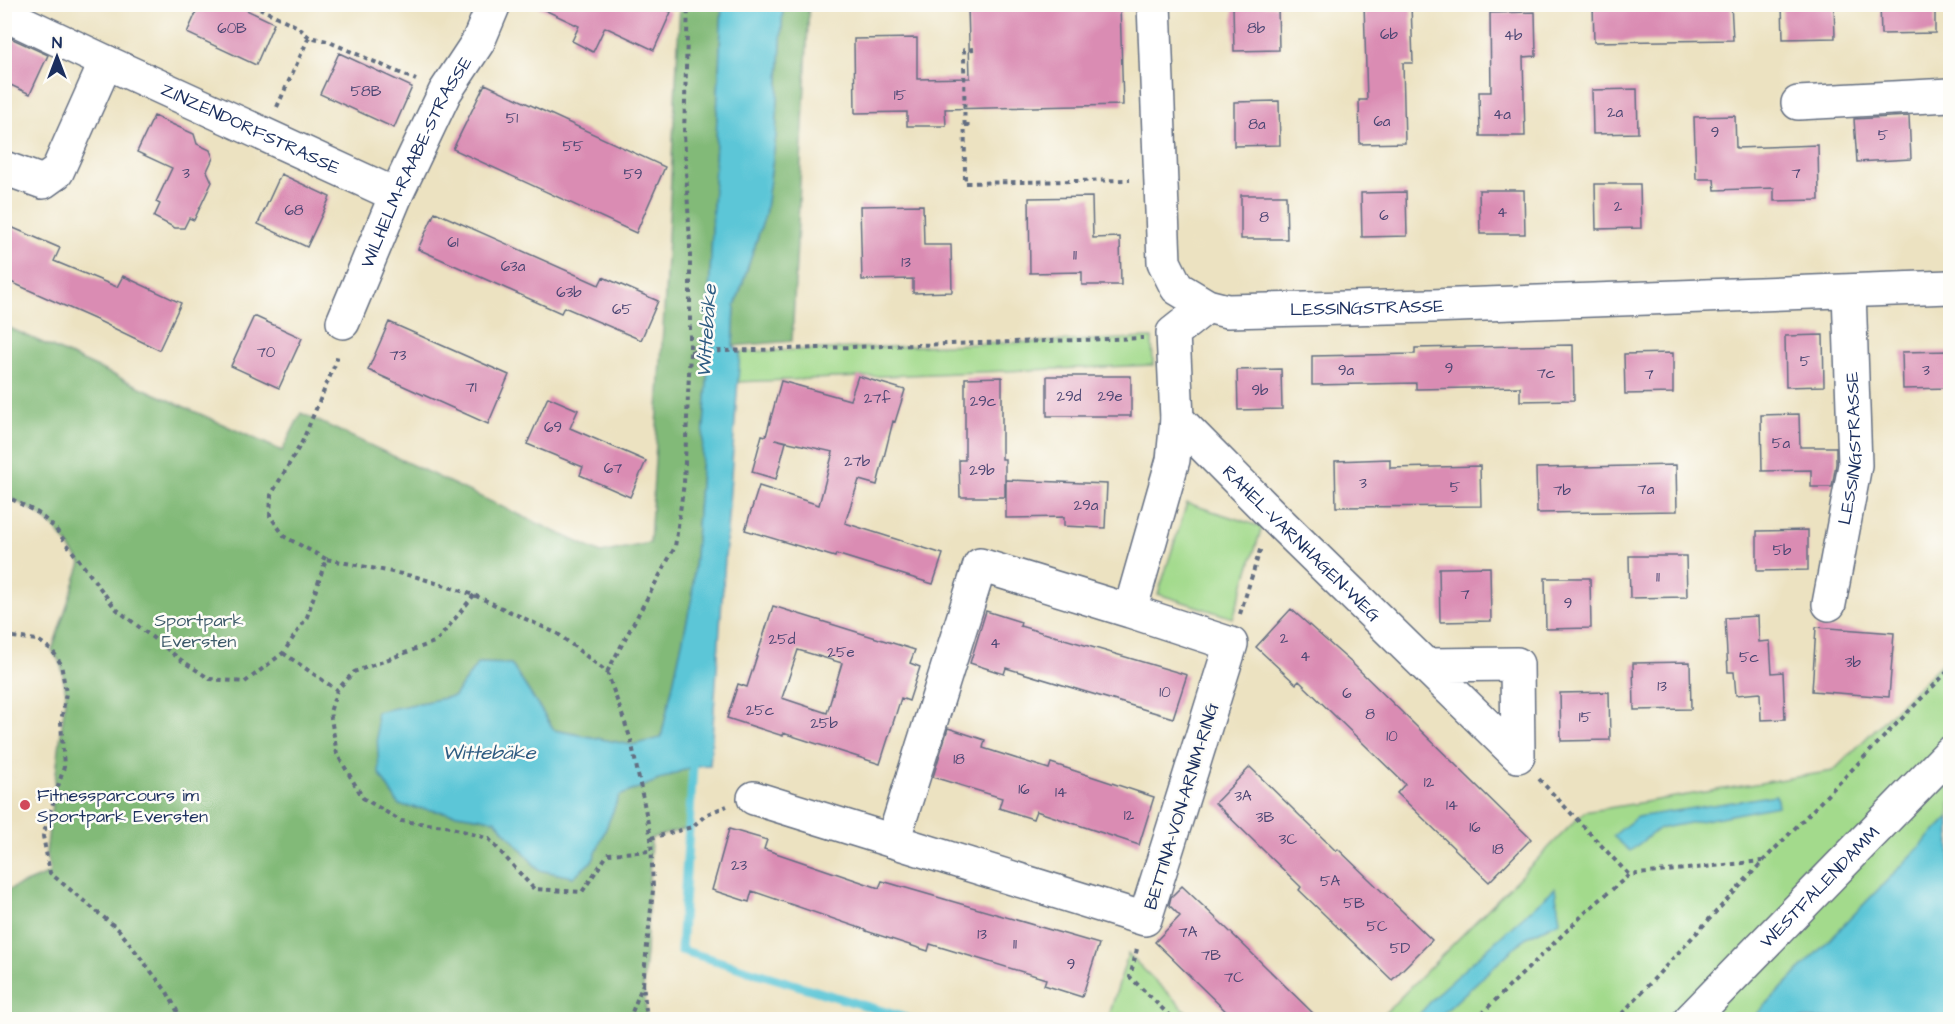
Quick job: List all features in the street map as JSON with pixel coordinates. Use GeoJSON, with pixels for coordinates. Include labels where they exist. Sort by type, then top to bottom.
{"type":"FeatureCollection","features":[{"type":"Feature","properties":{"kind":"street","name":"WILHELM-RAABE-STRASSE"},"geometry":{"type":"LineString","coordinates":[[343,322],[396,195],[445,92],[478,42],[494,4]]}},
{"type":"Feature","properties":{"kind":"street","name":"LESSINGSTRASSE"},"geometry":{"type":"LineString","coordinates":[[1154,4],[1164,262],[1177,288],[1207,306],[1227,312],[1950,287]]}},
{"type":"Feature","properties":{"kind":"street","name":"ZINZENDORFSTRASSE"},"geometry":{"type":"LineString","coordinates":[[4,14],[396,195]]}},
{"type":"Feature","properties":{"kind":"street"},"geometry":{"type":"LineString","coordinates":[[4,168],[43,182],[57,172],[106,62]]}},
{"type":"Feature","properties":{"kind":"street"},"geometry":{"type":"LineString","coordinates":[[1798,103],[1950,95]]}},
{"type":"Feature","properties":{"kind":"street","name":"LESSINGSTRASSE"},"geometry":{"type":"LineString","coordinates":[[1829,604],[1855,465],[1849,292]]}},
{"type":"Feature","properties":{"kind":"street"},"geometry":{"type":"LineString","coordinates":[[1130,611],[1173,460],[1177,419],[1173,333],[1207,306]]}},
{"type":"Feature","properties":{"kind":"street","name":"RAHEL-VARNHAGEN-WEG"},"geometry":{"type":"LineString","coordinates":[[1177,419],[1518,756]]}},
{"type":"Feature","properties":{"kind":"street"},"geometry":{"type":"LineString","coordinates":[[892,841],[980,565],[1231,644]]}},
{"type":"Feature","properties":{"kind":"street","name":"BETTINA-VON-ARNIM-RING"},"geometry":{"type":"LineString","coordinates":[[754,798],[1145,919],[1231,644]]}},
{"type":"Feature","properties":{"kind":"street"},"geometry":{"type":"LineString","coordinates":[[1426,665],[1516,664],[1518,756]]}},
{"type":"Feature","properties":{"kind":"street","name":"WESTFALENDAMM"},"geometry":{"type":"LineString","coordinates":[[1690,1020],[1950,753]]}},
{"type":"Feature","properties":{"kind":"path"},"geometry":{"type":"LineString","coordinates":[[250,4],[298,27],[309,37],[327,41],[445,92]]}},
{"type":"Feature","properties":{"kind":"path"},"geometry":{"type":"LineString","coordinates":[[607,672],[675,547],[684,483],[690,352],[690,244],[684,133],[688,4]]}},
{"type":"Feature","properties":{"kind":"path"},"geometry":{"type":"LineString","coordinates":[[264,135],[309,37]]}},
{"type":"Feature","properties":{"kind":"path"},"geometry":{"type":"LineString","coordinates":[[975,49],[964,50],[965,183],[1160,179]]}},
{"type":"Feature","properties":{"kind":"path"},"geometry":{"type":"LineString","coordinates":[[965,125],[972,125]]}},
{"type":"Feature","properties":{"kind":"path"},"geometry":{"type":"LineString","coordinates":[[343,322],[336,362],[302,442],[271,495],[270,516],[285,537],[326,559],[417,577],[474,595],[558,634],[607,672],[631,740],[651,838],[653,890],[643,983],[647,1020]]}},
{"type":"Feature","properties":{"kind":"path"},"geometry":{"type":"LineString","coordinates":[[690,352],[1152,338],[1173,333]]}},
{"type":"Feature","properties":{"kind":"path"},"geometry":{"type":"LineString","coordinates":[[4,495],[38,513],[55,528],[115,608],[181,660],[210,679],[245,682],[283,653],[307,617],[326,559]]}},
{"type":"Feature","properties":{"kind":"path"},"geometry":{"type":"LineString","coordinates":[[1231,644],[1272,515]]}},
{"type":"Feature","properties":{"kind":"path"},"geometry":{"type":"LineString","coordinates":[[474,595],[436,641],[354,672],[337,690],[330,712],[337,754],[363,798],[401,821],[446,826],[489,839],[534,889],[582,892],[609,854],[652,851]]}},
{"type":"Feature","properties":{"kind":"path"},"geometry":{"type":"LineString","coordinates":[[4,636],[38,640],[52,650],[61,664],[66,693],[61,722],[64,767],[43,836],[50,873],[119,930],[167,992],[182,1020]]}},
{"type":"Feature","properties":{"kind":"path"},"geometry":{"type":"LineString","coordinates":[[283,653],[337,690]]}},
{"type":"Feature","properties":{"kind":"path"},"geometry":{"type":"LineString","coordinates":[[1616,1020],[1763,861],[1950,669]]}},
{"type":"Feature","properties":{"kind":"path"},"geometry":{"type":"LineString","coordinates":[[1518,756],[1629,875]]}},
{"type":"Feature","properties":{"kind":"path"},"geometry":{"type":"LineString","coordinates":[[651,838],[692,827],[707,814],[754,798]]}},
{"type":"Feature","properties":{"kind":"path"},"geometry":{"type":"LineString","coordinates":[[1475,1020],[1588,910],[1629,875],[1763,861]]}},
{"type":"Feature","properties":{"kind":"path"},"geometry":{"type":"LineString","coordinates":[[1145,919],[1130,977],[1174,1020]]}},
{"type":"Feature","properties":{"kind":"path"},"geometry":{"type":"LineString","coordinates":[[629,1020],[643,983]]}},
{"type":"Feature","properties":{"kind":"green space","name":"Sportpark Eversten"},"geometry":{"type":"Polygon","coordinates":[[[680,5],[722,5],[707,344],[708,370],[692,598],[661,738],[632,745],[554,730],[511,664],[478,663],[454,696],[376,712],[399,805],[495,820],[539,870],[573,877],[593,860],[619,796],[693,766],[692,827],[651,838],[643,983],[647,1019],[5,1020],[5,891],[50,873],[46,853],[66,693],[61,664],[52,650],[81,563],[55,528],[38,513],[5,495],[5,326],[282,451],[301,413],[601,553],[650,543],[680,5]]]}},
{"type":"Feature","properties":{"kind":"green space"},"geometry":{"type":"Polygon","coordinates":[[[783,5],[809,5],[792,341],[733,346],[735,306],[765,215],[776,135],[783,5]]]}},
{"type":"Feature","properties":{"kind":"green space"},"geometry":{"type":"Polygon","coordinates":[[[1152,338],[1153,365],[736,382],[740,352],[1152,338]]]}},
{"type":"Feature","properties":{"kind":"green space"},"geometry":{"type":"Polygon","coordinates":[[[1187,503],[1262,527],[1233,618],[1158,594],[1187,503]]]}},
{"type":"Feature","properties":{"kind":"green space"},"geometry":{"type":"Polygon","coordinates":[[[1950,655],[1950,816],[1752,1019],[1378,1020],[1584,812],[1833,771],[1950,655]]]}},
{"type":"Feature","properties":{"kind":"green space"},"geometry":{"type":"Polygon","coordinates":[[[1128,954],[1194,1019],[1108,1019],[1128,954]]]}},
{"type":"Feature","properties":{"kind":"water","name":"Wittebäke"},"geometry":{"type":"Polygon","coordinates":[[[722,5],[783,5],[776,135],[765,215],[735,306],[733,346],[740,352],[710,765],[693,766],[619,796],[593,860],[573,877],[539,870],[495,820],[399,805],[379,773],[376,712],[454,696],[478,663],[511,664],[554,730],[632,745],[661,738],[692,598],[708,370],[707,344],[722,5]]]}},
{"type":"Feature","properties":{"kind":"water"},"geometry":{"type":"Polygon","coordinates":[[[1776,795],[1778,806],[1658,829],[1630,851],[1613,836],[1637,817],[1776,795]]]}},
{"type":"Feature","properties":{"kind":"water"},"geometry":{"type":"Polygon","coordinates":[[[1950,816],[1950,1019],[1752,1019],[1950,816]]]}},
{"type":"Feature","properties":{"kind":"water"},"geometry":{"type":"Polygon","coordinates":[[[1555,888],[1560,921],[1525,938],[1437,1019],[1415,1019],[1441,990],[1555,888]]]}},
{"type":"Feature","properties":{"kind":"building"},"geometry":{"type":"Polygon","coordinates":[[[200,4],[234,4],[274,23],[256,65],[187,33],[200,4]]]}},
{"type":"Feature","properties":{"kind":"building"},"geometry":{"type":"Polygon","coordinates":[[[532,4],[655,4],[671,12],[654,50],[605,27],[593,52],[572,41],[579,26],[532,4]]]}},
{"type":"Feature","properties":{"kind":"building"},"geometry":{"type":"Polygon","coordinates":[[[1120,4],[1123,105],[945,109],[946,126],[907,126],[907,112],[855,113],[854,39],[917,38],[917,79],[970,78],[968,7],[1120,4]]]}},
{"type":"Feature","properties":{"kind":"building"},"geometry":{"type":"Polygon","coordinates":[[[1364,4],[1411,4],[1413,63],[1403,63],[1405,143],[1360,144],[1359,100],[1367,100],[1364,4]]]}},
{"type":"Feature","properties":{"kind":"building"},"geometry":{"type":"Polygon","coordinates":[[[1593,4],[1731,4],[1733,40],[1594,42],[1593,4]]]}},
{"type":"Feature","properties":{"kind":"building"},"geometry":{"type":"Polygon","coordinates":[[[1782,4],[1834,4],[1835,38],[1783,39],[1782,4]]]}},
{"type":"Feature","properties":{"kind":"building"},"geometry":{"type":"Polygon","coordinates":[[[1880,4],[1935,4],[1935,33],[1881,34],[1880,4]]]}},
{"type":"Feature","properties":{"kind":"building"},"geometry":{"type":"Polygon","coordinates":[[[1233,6],[1278,6],[1279,50],[1234,51],[1233,6]]]}},
{"type":"Feature","properties":{"kind":"building"},"geometry":{"type":"Polygon","coordinates":[[[1535,12],[1536,56],[1523,57],[1525,136],[1480,136],[1479,92],[1491,92],[1490,13],[1535,12]]]}},
{"type":"Feature","properties":{"kind":"building"},"geometry":{"type":"Polygon","coordinates":[[[4,35],[48,55],[30,94],[4,82],[4,35]]]}},
{"type":"Feature","properties":{"kind":"building"},"geometry":{"type":"Polygon","coordinates":[[[339,53],[412,87],[394,128],[320,94],[339,53]]]}},
{"type":"Feature","properties":{"kind":"building"},"geometry":{"type":"Polygon","coordinates":[[[485,84],[665,167],[636,233],[453,149],[485,84]]]}},
{"type":"Feature","properties":{"kind":"building"},"geometry":{"type":"Polygon","coordinates":[[[1637,89],[1638,133],[1593,134],[1592,90],[1637,89]]]}},
{"type":"Feature","properties":{"kind":"building"},"geometry":{"type":"Polygon","coordinates":[[[1279,101],[1280,145],[1234,146],[1234,102],[1279,101]]]}},
{"type":"Feature","properties":{"kind":"building"},"geometry":{"type":"Polygon","coordinates":[[[154,116],[194,134],[197,144],[210,150],[213,158],[207,171],[212,182],[194,220],[189,218],[184,228],[175,228],[154,217],[160,204],[156,202],[172,168],[137,152],[154,116]]]}},
{"type":"Feature","properties":{"kind":"building"},"geometry":{"type":"Polygon","coordinates":[[[1735,116],[1736,148],[1818,145],[1819,200],[1774,201],[1774,188],[1715,190],[1714,179],[1696,179],[1694,117],[1735,116]]]}},
{"type":"Feature","properties":{"kind":"building"},"geometry":{"type":"Polygon","coordinates":[[[1909,116],[1911,159],[1857,162],[1854,119],[1909,116]]]}},
{"type":"Feature","properties":{"kind":"building"},"geometry":{"type":"Polygon","coordinates":[[[281,174],[330,197],[307,247],[258,224],[281,174]]]}},
{"type":"Feature","properties":{"kind":"building"},"geometry":{"type":"Polygon","coordinates":[[[1595,184],[1640,184],[1641,228],[1596,229],[1595,184]]]}},
{"type":"Feature","properties":{"kind":"building"},"geometry":{"type":"Polygon","coordinates":[[[1479,190],[1524,190],[1525,234],[1480,234],[1479,190]]]}},
{"type":"Feature","properties":{"kind":"building"},"geometry":{"type":"Polygon","coordinates":[[[1406,192],[1407,236],[1362,237],[1361,193],[1406,192]]]}},
{"type":"Feature","properties":{"kind":"building"},"geometry":{"type":"Polygon","coordinates":[[[1241,195],[1286,195],[1287,239],[1241,239],[1241,195]]]}},
{"type":"Feature","properties":{"kind":"building"},"geometry":{"type":"Polygon","coordinates":[[[1092,197],[1093,238],[1120,237],[1121,285],[1082,285],[1082,272],[1030,273],[1029,198],[1092,197]]]}},
{"type":"Feature","properties":{"kind":"building"},"geometry":{"type":"Polygon","coordinates":[[[923,205],[924,245],[951,245],[952,292],[913,293],[913,279],[862,280],[860,206],[923,205]]]}},
{"type":"Feature","properties":{"kind":"building"},"geometry":{"type":"Polygon","coordinates":[[[435,212],[599,285],[603,277],[658,301],[641,340],[564,307],[561,313],[418,249],[435,212]]]}},
{"type":"Feature","properties":{"kind":"building"},"geometry":{"type":"Polygon","coordinates":[[[4,224],[60,248],[54,261],[117,287],[123,276],[181,303],[159,350],[4,279],[4,224]]]}},
{"type":"Feature","properties":{"kind":"building"},"geometry":{"type":"Polygon","coordinates":[[[254,316],[302,338],[279,388],[231,366],[254,316]]]}},
{"type":"Feature","properties":{"kind":"building"},"geometry":{"type":"Polygon","coordinates":[[[389,322],[509,375],[488,424],[368,370],[389,322]]]}},
{"type":"Feature","properties":{"kind":"building"},"geometry":{"type":"Polygon","coordinates":[[[1823,335],[1824,386],[1786,387],[1785,336],[1823,335]]]}},
{"type":"Feature","properties":{"kind":"building"},"geometry":{"type":"Polygon","coordinates":[[[1573,345],[1574,400],[1520,401],[1520,387],[1416,389],[1416,383],[1312,385],[1312,356],[1415,354],[1415,348],[1573,345]]]}},
{"type":"Feature","properties":{"kind":"building"},"geometry":{"type":"Polygon","coordinates":[[[1950,351],[1950,388],[1903,389],[1902,352],[1950,351]]]}},
{"type":"Feature","properties":{"kind":"building"},"geometry":{"type":"Polygon","coordinates":[[[1673,353],[1673,393],[1625,394],[1624,354],[1673,353]]]}},
{"type":"Feature","properties":{"kind":"building"},"geometry":{"type":"Polygon","coordinates":[[[1281,369],[1282,409],[1238,410],[1237,370],[1281,369]]]}},
{"type":"Feature","properties":{"kind":"building"},"geometry":{"type":"Polygon","coordinates":[[[858,376],[905,390],[895,422],[893,421],[877,485],[859,480],[845,523],[943,554],[933,584],[836,554],[835,557],[745,530],[759,486],[819,505],[833,452],[775,439],[786,442],[776,479],[752,472],[762,435],[766,436],[781,381],[850,400],[858,376]]]}},
{"type":"Feature","properties":{"kind":"building"},"geometry":{"type":"Polygon","coordinates":[[[1047,376],[1131,376],[1131,416],[1047,416],[1047,376]]]}},
{"type":"Feature","properties":{"kind":"building"},"geometry":{"type":"Polygon","coordinates":[[[1002,377],[1002,459],[1005,459],[1005,497],[960,497],[959,460],[965,460],[965,378],[1002,377]]]}},
{"type":"Feature","properties":{"kind":"building"},"geometry":{"type":"Polygon","coordinates":[[[548,397],[578,410],[570,428],[646,461],[630,497],[580,475],[583,467],[527,444],[548,397]]]}},
{"type":"Feature","properties":{"kind":"building"},"geometry":{"type":"Polygon","coordinates":[[[1799,414],[1800,447],[1836,447],[1832,487],[1811,487],[1811,470],[1762,471],[1761,415],[1799,414]]]}},
{"type":"Feature","properties":{"kind":"building"},"geometry":{"type":"Polygon","coordinates":[[[1390,459],[1390,468],[1480,466],[1481,506],[1336,507],[1335,461],[1390,459]]]}},
{"type":"Feature","properties":{"kind":"building"},"geometry":{"type":"Polygon","coordinates":[[[1676,465],[1677,511],[1537,513],[1536,468],[1676,465]]]}},
{"type":"Feature","properties":{"kind":"building"},"geometry":{"type":"Polygon","coordinates":[[[1006,480],[1107,484],[1105,528],[1064,526],[1064,517],[1006,518],[1006,480]]]}},
{"type":"Feature","properties":{"kind":"building"},"geometry":{"type":"Polygon","coordinates":[[[1808,530],[1808,570],[1757,571],[1757,531],[1808,530]]]}},
{"type":"Feature","properties":{"kind":"building"},"geometry":{"type":"Polygon","coordinates":[[[1629,556],[1686,556],[1687,597],[1630,598],[1629,556]]]}},
{"type":"Feature","properties":{"kind":"building"},"geometry":{"type":"Polygon","coordinates":[[[1490,567],[1491,621],[1440,622],[1439,568],[1490,567]]]}},
{"type":"Feature","properties":{"kind":"building"},"geometry":{"type":"Polygon","coordinates":[[[1545,578],[1590,578],[1591,628],[1546,629],[1545,578]]]}},
{"type":"Feature","properties":{"kind":"building"},"geometry":{"type":"Polygon","coordinates":[[[773,606],[915,650],[910,663],[920,667],[909,701],[901,698],[880,764],[727,718],[738,684],[747,687],[773,606]],[[798,650],[782,698],[827,713],[842,663],[798,650]]]}},
{"type":"Feature","properties":{"kind":"building"},"geometry":{"type":"Polygon","coordinates":[[[1291,609],[1353,664],[1531,839],[1489,882],[1397,793],[1405,784],[1299,681],[1296,684],[1256,647],[1291,609]]]}},
{"type":"Feature","properties":{"kind":"building"},"geometry":{"type":"Polygon","coordinates":[[[986,611],[1021,622],[1020,626],[1187,675],[1173,718],[1006,668],[1004,674],[970,663],[986,611]]]}},
{"type":"Feature","properties":{"kind":"building"},"geometry":{"type":"Polygon","coordinates":[[[1758,616],[1759,642],[1770,641],[1772,673],[1783,672],[1785,719],[1761,720],[1760,693],[1736,695],[1734,672],[1728,672],[1725,618],[1758,616]]]}},
{"type":"Feature","properties":{"kind":"building"},"geometry":{"type":"Polygon","coordinates":[[[1816,627],[1894,633],[1889,697],[1812,691],[1816,627]]]}},
{"type":"Feature","properties":{"kind":"building"},"geometry":{"type":"Polygon","coordinates":[[[1690,662],[1691,709],[1634,710],[1633,663],[1690,662]]]}},
{"type":"Feature","properties":{"kind":"building"},"geometry":{"type":"Polygon","coordinates":[[[1609,692],[1610,740],[1561,741],[1560,693],[1609,692]]]}},
{"type":"Feature","properties":{"kind":"building"},"geometry":{"type":"Polygon","coordinates":[[[948,728],[985,740],[983,748],[1049,769],[1051,763],[1154,797],[1139,845],[1036,811],[1033,819],[999,808],[1002,798],[933,777],[948,728]]]}},
{"type":"Feature","properties":{"kind":"building"},"geometry":{"type":"Polygon","coordinates":[[[1250,767],[1432,940],[1392,980],[1299,890],[1301,887],[1215,803],[1250,767]]]}},
{"type":"Feature","properties":{"kind":"building"},"geometry":{"type":"Polygon","coordinates":[[[729,829],[767,840],[764,849],[879,888],[882,881],[1099,944],[1082,997],[1044,985],[1046,979],[930,944],[928,951],[752,891],[749,902],[712,890],[729,829]]]}},
{"type":"Feature","properties":{"kind":"building"},"geometry":{"type":"Polygon","coordinates":[[[1182,886],[1320,1020],[1235,1020],[1155,942],[1180,916],[1169,905],[1171,897],[1182,886]]]}},
{"type":"Feature","properties":{"kind":"waterway"},"geometry":{"type":"LineString","coordinates":[[693,766],[681,950],[912,1020]]}},
{"type":"Feature","properties":{"kind":"place","name":"Fitnessparcours im Sportpark Eversten"},"geometry":{"type":"Point","coordinates":[25,805]}}]}
